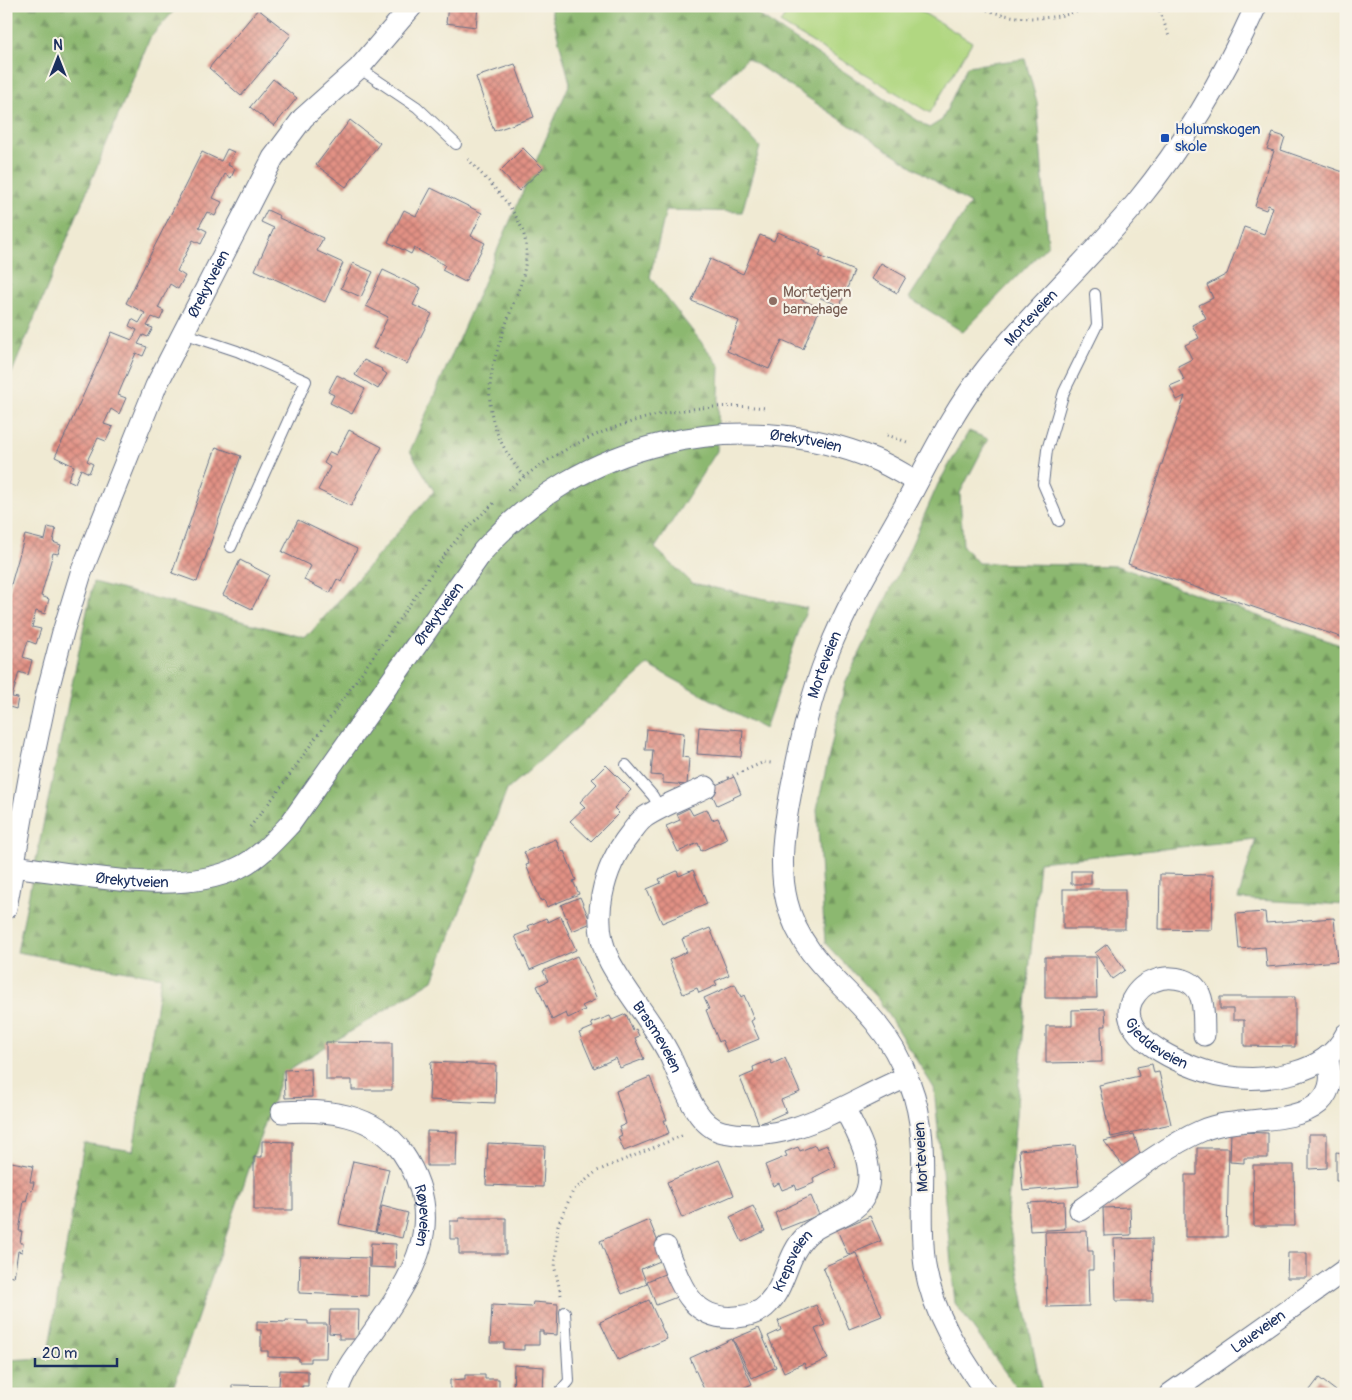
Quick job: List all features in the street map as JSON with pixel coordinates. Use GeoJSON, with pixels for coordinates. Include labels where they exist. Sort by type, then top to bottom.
{"type":"FeatureCollection","features":[{"type":"Feature","properties":{"kind":"street","name":"Ørekytveien"},"geometry":{"type":"LineString","coordinates":[[6,908],[46,697],[81,573],[156,386],[273,158],[303,118],[358,68],[412,6]]}},
{"type":"Feature","properties":{"kind":"street","name":"Morteveien"},"geometry":{"type":"LineString","coordinates":[[987,1394],[940,1318],[929,1283],[924,1246],[922,1126],[907,1077],[885,1035],[873,1019],[822,968],[800,937],[787,904],[783,865],[785,826],[798,756],[827,653],[856,593],[949,424],[985,370],[1136,202],[1177,149],[1214,91],[1256,6]]}},
{"type":"Feature","properties":{"kind":"street","name":"Ørekytveien"},"geometry":{"type":"LineString","coordinates":[[13,866],[148,882],[175,883],[222,875],[257,857],[290,824],[483,551],[504,528],[540,498],[562,483],[597,466],[636,451],[678,440],[725,434],[763,434],[802,439],[849,451],[874,459],[917,482]]}},
{"type":"Feature","properties":{"kind":"street","name":"Brasmeveien"},"geometry":{"type":"LineString","coordinates":[[698,1116],[668,1052],[610,962],[602,945],[602,893],[608,869],[627,838],[643,818],[706,787]]}},
{"type":"Feature","properties":{"kind":"street","name":"Gjeddeveien"},"geometry":{"type":"LineString","coordinates":[[1204,1035],[1203,1004],[1200,992],[1193,983],[1169,978],[1150,982],[1136,992],[1130,1004],[1129,1016],[1134,1028],[1142,1039],[1158,1050],[1203,1070],[1223,1076],[1264,1078],[1297,1070],[1327,1057],[1335,1051],[1346,1034]]}},
{"type":"Feature","properties":{"kind":"street"},"geometry":{"type":"LineString","coordinates":[[1080,1210],[1177,1144],[1200,1131],[1235,1121],[1282,1117],[1310,1108],[1328,1092],[1331,1071],[1327,1057]]}},
{"type":"Feature","properties":{"kind":"street"},"geometry":{"type":"LineString","coordinates":[[698,1116],[721,1132],[761,1136],[795,1128],[844,1108],[907,1077]]}},
{"type":"Feature","properties":{"kind":"street","name":"Krepsveien"},"geometry":{"type":"LineString","coordinates":[[666,1247],[684,1291],[698,1307],[709,1313],[732,1317],[745,1316],[768,1304],[804,1237],[822,1225],[850,1211],[859,1203],[868,1190],[868,1175],[862,1148],[844,1108]]}},
{"type":"Feature","properties":{"kind":"street","name":"Røyeveien"},"geometry":{"type":"LineString","coordinates":[[282,1112],[305,1110],[342,1114],[358,1119],[386,1135],[398,1147],[415,1175],[424,1211],[424,1236],[415,1264],[391,1306],[346,1373],[337,1394]]}},
{"type":"Feature","properties":{"kind":"street","name":"Laueveien"},"geometry":{"type":"LineString","coordinates":[[1170,1394],[1346,1268]]}},
{"type":"Feature","properties":{"kind":"lane"},"geometry":{"type":"LineString","coordinates":[[358,68],[417,107],[456,144]]}},
{"type":"Feature","properties":{"kind":"lane"},"geometry":{"type":"LineString","coordinates":[[1059,521],[1043,484],[1047,450],[1064,392],[1097,325],[1095,294]]}},
{"type":"Feature","properties":{"kind":"lane"},"geometry":{"type":"LineString","coordinates":[[183,333],[236,352],[306,381],[232,547]]}},
{"type":"Feature","properties":{"kind":"lane"},"geometry":{"type":"LineString","coordinates":[[626,765],[653,796],[660,809]]}},
{"type":"Feature","properties":{"kind":"lane"},"geometry":{"type":"LineString","coordinates":[[558,1394],[569,1381],[565,1312]]}},
{"type":"Feature","properties":{"kind":"path"},"geometry":{"type":"LineString","coordinates":[[978,6],[991,13],[1010,17],[1029,17],[1070,14],[1092,6]]}},
{"type":"Feature","properties":{"kind":"path"},"geometry":{"type":"LineString","coordinates":[[1158,6],[1170,40]]}},
{"type":"Feature","properties":{"kind":"path"},"geometry":{"type":"LineString","coordinates":[[456,144],[512,211],[520,224],[525,240],[524,270],[492,370],[489,402],[490,415],[501,444],[524,477]]}},
{"type":"Feature","properties":{"kind":"path"},"geometry":{"type":"LineString","coordinates":[[706,787],[764,762],[772,763]]}},
{"type":"Feature","properties":{"kind":"path"},"geometry":{"type":"LineString","coordinates":[[565,1312],[556,1269],[558,1225],[574,1191],[597,1171],[684,1135],[698,1116]]}},
{"type":"Feature","properties":{"kind":"green space"},"geometry":{"type":"Polygon","coordinates":[[[6,6],[178,6],[150,38],[6,387],[6,6]]]}},
{"type":"Feature","properties":{"kind":"green space"},"geometry":{"type":"Polygon","coordinates":[[[550,6],[745,6],[929,128],[942,120],[967,66],[1025,59],[1037,102],[1048,245],[963,332],[909,298],[970,204],[747,58],[711,95],[760,147],[742,212],[666,210],[650,277],[720,366],[717,451],[655,548],[692,583],[807,608],[765,729],[648,665],[507,790],[433,980],[282,1074],[171,1394],[6,1394],[6,1360],[47,1358],[84,1143],[133,1151],[161,977],[17,952],[93,582],[306,638],[434,491],[410,451],[570,83],[550,6]]]}},
{"type":"Feature","properties":{"kind":"green space"},"geometry":{"type":"Polygon","coordinates":[[[791,6],[912,6],[972,42],[930,113],[780,23],[791,6]]]}},
{"type":"Feature","properties":{"kind":"green space"},"geometry":{"type":"Polygon","coordinates":[[[969,431],[988,439],[960,493],[963,546],[978,563],[1117,566],[1346,647],[1346,905],[1238,899],[1256,839],[1039,862],[1007,1214],[1042,1394],[1021,1394],[955,1303],[934,1088],[878,999],[825,943],[817,809],[845,684],[906,557],[938,484],[969,431]]]}},
{"type":"Feature","properties":{"kind":"building"},"geometry":{"type":"Polygon","coordinates":[[[448,6],[478,6],[476,27],[446,23],[448,6]]]}},
{"type":"Feature","properties":{"kind":"building"},"geometry":{"type":"Polygon","coordinates":[[[258,9],[291,35],[241,96],[209,68],[258,9]]]}},
{"type":"Feature","properties":{"kind":"building"},"geometry":{"type":"Polygon","coordinates":[[[515,64],[534,117],[494,131],[476,77],[515,64]]]}},
{"type":"Feature","properties":{"kind":"building"},"geometry":{"type":"Polygon","coordinates":[[[273,79],[297,98],[274,126],[250,107],[273,79]]]}},
{"type":"Feature","properties":{"kind":"building"},"geometry":{"type":"Polygon","coordinates":[[[350,120],[380,143],[346,187],[316,165],[350,120]]]}},
{"type":"Feature","properties":{"kind":"building"},"geometry":{"type":"Polygon","coordinates":[[[1273,133],[1285,137],[1281,150],[1346,173],[1346,639],[1128,564],[1185,396],[1177,400],[1170,386],[1184,380],[1178,366],[1192,359],[1185,345],[1199,338],[1192,325],[1206,318],[1199,305],[1213,298],[1207,285],[1227,274],[1244,227],[1264,234],[1273,207],[1268,205],[1266,210],[1255,206],[1274,151],[1267,149],[1273,133]]]}},
{"type":"Feature","properties":{"kind":"building"},"geometry":{"type":"Polygon","coordinates":[[[523,148],[543,168],[519,191],[500,171],[523,148]]]}},
{"type":"Feature","properties":{"kind":"building"},"geometry":{"type":"Polygon","coordinates":[[[227,149],[234,152],[228,165],[235,169],[231,178],[225,174],[213,198],[222,202],[215,216],[207,212],[199,227],[207,231],[201,244],[193,240],[177,271],[185,276],[178,289],[170,284],[158,308],[164,311],[160,320],[152,317],[147,326],[153,328],[148,337],[143,335],[138,344],[147,347],[143,356],[136,353],[118,395],[126,398],[119,414],[111,409],[104,424],[113,427],[106,441],[98,438],[87,461],[93,464],[89,473],[81,469],[75,483],[68,480],[74,466],[55,457],[112,332],[132,340],[137,330],[129,326],[132,319],[139,323],[145,313],[126,303],[202,152],[221,161],[227,149]]]}},
{"type":"Feature","properties":{"kind":"building"},"geometry":{"type":"Polygon","coordinates":[[[431,188],[482,213],[471,236],[485,243],[465,282],[442,270],[445,265],[414,248],[411,254],[388,242],[404,210],[416,216],[431,188]]]}},
{"type":"Feature","properties":{"kind":"building"},"geometry":{"type":"Polygon","coordinates":[[[267,210],[280,216],[279,218],[323,238],[317,251],[343,263],[325,302],[255,270],[274,228],[261,222],[267,210]]]}},
{"type":"Feature","properties":{"kind":"building"},"geometry":{"type":"Polygon","coordinates":[[[778,232],[821,251],[819,256],[854,271],[840,306],[804,291],[800,299],[820,308],[803,349],[782,340],[769,369],[727,351],[739,321],[692,301],[710,259],[743,274],[760,235],[774,241],[778,232]]]}},
{"type":"Feature","properties":{"kind":"building"},"geometry":{"type":"Polygon","coordinates":[[[353,263],[373,272],[361,297],[341,288],[353,263]]]}},
{"type":"Feature","properties":{"kind":"building"},"geometry":{"type":"Polygon","coordinates":[[[881,263],[906,277],[897,293],[872,279],[881,263]]]}},
{"type":"Feature","properties":{"kind":"building"},"geometry":{"type":"Polygon","coordinates":[[[383,270],[421,288],[413,305],[432,314],[407,364],[373,348],[388,317],[366,306],[383,270]]]}},
{"type":"Feature","properties":{"kind":"building"},"geometry":{"type":"Polygon","coordinates":[[[364,360],[382,369],[387,374],[378,389],[355,375],[364,360]]]}},
{"type":"Feature","properties":{"kind":"building"},"geometry":{"type":"Polygon","coordinates":[[[337,375],[365,389],[352,414],[330,403],[334,395],[328,392],[337,375]]]}},
{"type":"Feature","properties":{"kind":"building"},"geometry":{"type":"Polygon","coordinates":[[[349,430],[382,447],[351,506],[318,490],[330,467],[324,463],[330,452],[336,455],[349,430]]]}},
{"type":"Feature","properties":{"kind":"building"},"geometry":{"type":"Polygon","coordinates":[[[216,447],[241,456],[197,582],[172,573],[216,447]]]}},
{"type":"Feature","properties":{"kind":"building"},"geometry":{"type":"Polygon","coordinates":[[[298,520],[357,549],[341,582],[337,579],[330,593],[304,580],[311,566],[282,552],[298,520]]]}},
{"type":"Feature","properties":{"kind":"building"},"geometry":{"type":"Polygon","coordinates":[[[48,527],[56,529],[53,542],[61,545],[58,554],[53,553],[41,596],[49,599],[45,614],[36,611],[32,627],[41,629],[36,644],[28,641],[23,657],[32,660],[28,675],[19,672],[12,697],[18,698],[16,709],[6,706],[6,602],[25,535],[45,540],[48,527]]]}},
{"type":"Feature","properties":{"kind":"building"},"geometry":{"type":"Polygon","coordinates":[[[240,560],[269,575],[252,609],[223,595],[240,560]]]}},
{"type":"Feature","properties":{"kind":"building"},"geometry":{"type":"Polygon","coordinates":[[[699,727],[743,730],[741,757],[697,754],[699,727]]]}},
{"type":"Feature","properties":{"kind":"building"},"geometry":{"type":"Polygon","coordinates":[[[647,729],[684,733],[682,757],[689,758],[687,785],[663,783],[663,776],[651,775],[653,750],[645,750],[647,729]]]}},
{"type":"Feature","properties":{"kind":"building"},"geometry":{"type":"Polygon","coordinates":[[[606,765],[631,790],[614,808],[619,813],[591,841],[570,821],[585,807],[580,802],[597,784],[592,779],[606,765]]]}},
{"type":"Feature","properties":{"kind":"building"},"geometry":{"type":"Polygon","coordinates":[[[734,777],[741,794],[717,805],[709,788],[734,777]]]}},
{"type":"Feature","properties":{"kind":"building"},"geometry":{"type":"Polygon","coordinates":[[[689,808],[693,815],[707,809],[712,820],[718,818],[727,839],[701,851],[698,843],[678,852],[666,826],[680,820],[677,814],[689,808]]]}},
{"type":"Feature","properties":{"kind":"building"},"geometry":{"type":"Polygon","coordinates":[[[556,839],[561,852],[564,851],[576,880],[573,881],[579,894],[547,907],[544,900],[541,901],[526,865],[529,864],[524,852],[556,839]]]}},
{"type":"Feature","properties":{"kind":"building"},"geometry":{"type":"Polygon","coordinates":[[[693,870],[707,904],[662,923],[647,889],[661,883],[659,879],[677,871],[679,876],[693,870]]]}},
{"type":"Feature","properties":{"kind":"building"},"geometry":{"type":"Polygon","coordinates":[[[1071,871],[1091,871],[1091,884],[1071,884],[1071,871]]]}},
{"type":"Feature","properties":{"kind":"building"},"geometry":{"type":"Polygon","coordinates":[[[1160,874],[1213,875],[1212,930],[1159,929],[1160,874]]]}},
{"type":"Feature","properties":{"kind":"building"},"geometry":{"type":"Polygon","coordinates":[[[1063,889],[1125,889],[1125,929],[1063,929],[1063,889]]]}},
{"type":"Feature","properties":{"kind":"building"},"geometry":{"type":"Polygon","coordinates":[[[580,897],[591,923],[572,931],[561,905],[580,897]]]}},
{"type":"Feature","properties":{"kind":"building"},"geometry":{"type":"Polygon","coordinates":[[[1265,912],[1266,923],[1334,918],[1338,961],[1267,967],[1265,947],[1239,949],[1236,914],[1265,912]]]}},
{"type":"Feature","properties":{"kind":"building"},"geometry":{"type":"Polygon","coordinates":[[[561,916],[576,950],[530,970],[515,936],[530,930],[528,926],[546,918],[548,922],[561,916]]]}},
{"type":"Feature","properties":{"kind":"building"},"geometry":{"type":"Polygon","coordinates":[[[710,928],[729,975],[715,981],[717,985],[699,993],[697,988],[683,994],[669,960],[687,952],[682,939],[710,928]]]}},
{"type":"Feature","properties":{"kind":"building"},"geometry":{"type":"Polygon","coordinates":[[[1107,944],[1125,970],[1112,979],[1095,953],[1107,944]]]}},
{"type":"Feature","properties":{"kind":"building"},"geometry":{"type":"Polygon","coordinates":[[[577,956],[597,999],[582,1006],[585,1010],[568,1018],[566,1013],[552,1020],[537,986],[548,981],[543,971],[577,956]]]}},
{"type":"Feature","properties":{"kind":"building"},"geometry":{"type":"Polygon","coordinates":[[[1045,957],[1096,957],[1097,998],[1045,998],[1045,957]]]}},
{"type":"Feature","properties":{"kind":"building"},"geometry":{"type":"Polygon","coordinates":[[[735,984],[741,997],[744,995],[754,1019],[751,1021],[759,1039],[727,1052],[722,1040],[719,1042],[706,1010],[709,1009],[704,998],[735,984]]]}},
{"type":"Feature","properties":{"kind":"building"},"geometry":{"type":"Polygon","coordinates":[[[1220,997],[1295,997],[1295,1047],[1244,1046],[1244,1020],[1233,1020],[1233,1009],[1220,1009],[1220,997]]]}},
{"type":"Feature","properties":{"kind":"building"},"geometry":{"type":"Polygon","coordinates":[[[1105,1009],[1106,1026],[1101,1026],[1102,1062],[1046,1063],[1046,1026],[1072,1026],[1072,1010],[1105,1009]]]}},
{"type":"Feature","properties":{"kind":"building"},"geometry":{"type":"Polygon","coordinates":[[[626,1014],[633,1031],[636,1029],[639,1036],[635,1038],[644,1059],[620,1068],[616,1058],[594,1068],[579,1033],[593,1027],[591,1023],[610,1016],[612,1020],[626,1014]]]}},
{"type":"Feature","properties":{"kind":"building"},"geometry":{"type":"Polygon","coordinates":[[[326,1042],[392,1043],[392,1090],[352,1090],[352,1080],[326,1080],[326,1042]]]}},
{"type":"Feature","properties":{"kind":"building"},"geometry":{"type":"Polygon","coordinates":[[[785,1058],[800,1092],[781,1100],[786,1112],[759,1124],[740,1078],[754,1072],[753,1067],[770,1060],[772,1064],[785,1058]]]}},
{"type":"Feature","properties":{"kind":"building"},"geometry":{"type":"Polygon","coordinates":[[[431,1062],[496,1065],[495,1103],[429,1100],[431,1062]]]}},
{"type":"Feature","properties":{"kind":"building"},"geometry":{"type":"Polygon","coordinates":[[[1152,1064],[1154,1073],[1159,1072],[1171,1124],[1111,1137],[1099,1085],[1139,1076],[1137,1067],[1152,1064]]]}},
{"type":"Feature","properties":{"kind":"building"},"geometry":{"type":"Polygon","coordinates":[[[311,1069],[312,1097],[285,1098],[284,1070],[311,1069]]]}},
{"type":"Feature","properties":{"kind":"building"},"geometry":{"type":"Polygon","coordinates":[[[650,1077],[667,1120],[664,1120],[669,1133],[624,1151],[618,1137],[622,1135],[619,1127],[626,1124],[616,1091],[650,1077]]]}},
{"type":"Feature","properties":{"kind":"building"},"geometry":{"type":"Polygon","coordinates":[[[427,1131],[457,1132],[456,1166],[427,1166],[427,1131]]]}},
{"type":"Feature","properties":{"kind":"building"},"geometry":{"type":"Polygon","coordinates":[[[1231,1132],[1268,1133],[1268,1158],[1244,1158],[1244,1163],[1230,1162],[1231,1132]]]}},
{"type":"Feature","properties":{"kind":"building"},"geometry":{"type":"Polygon","coordinates":[[[1134,1134],[1140,1154],[1123,1166],[1104,1141],[1134,1134]]]}},
{"type":"Feature","properties":{"kind":"building"},"geometry":{"type":"Polygon","coordinates":[[[1309,1134],[1327,1134],[1327,1168],[1309,1169],[1309,1134]]]}},
{"type":"Feature","properties":{"kind":"building"},"geometry":{"type":"Polygon","coordinates":[[[262,1141],[293,1142],[293,1210],[254,1210],[254,1157],[262,1157],[262,1141]]]}},
{"type":"Feature","properties":{"kind":"building"},"geometry":{"type":"Polygon","coordinates":[[[1344,1141],[1346,1141],[1346,1187],[1343,1187],[1343,1181],[1336,1181],[1336,1152],[1344,1153],[1344,1141]]]}},
{"type":"Feature","properties":{"kind":"building"},"geometry":{"type":"Polygon","coordinates":[[[488,1143],[545,1146],[543,1187],[486,1185],[488,1143]]]}},
{"type":"Feature","properties":{"kind":"building"},"geometry":{"type":"Polygon","coordinates":[[[815,1145],[817,1149],[827,1145],[836,1166],[813,1178],[814,1183],[797,1190],[795,1185],[782,1190],[779,1183],[773,1186],[765,1165],[787,1156],[785,1152],[798,1147],[800,1151],[815,1145]]]}},
{"type":"Feature","properties":{"kind":"building"},"geometry":{"type":"Polygon","coordinates":[[[1075,1145],[1079,1186],[1023,1191],[1019,1150],[1075,1145]]]}},
{"type":"Feature","properties":{"kind":"building"},"geometry":{"type":"Polygon","coordinates":[[[1197,1148],[1229,1148],[1227,1237],[1185,1237],[1185,1175],[1197,1175],[1197,1148]]]}},
{"type":"Feature","properties":{"kind":"building"},"geometry":{"type":"Polygon","coordinates":[[[719,1160],[734,1195],[682,1218],[667,1182],[719,1160]]]}},
{"type":"Feature","properties":{"kind":"building"},"geometry":{"type":"Polygon","coordinates":[[[6,1161],[33,1166],[30,1182],[34,1182],[32,1191],[29,1190],[26,1202],[24,1201],[19,1231],[22,1231],[20,1243],[23,1243],[22,1252],[18,1251],[14,1277],[6,1276],[6,1161]]]}},
{"type":"Feature","properties":{"kind":"building"},"geometry":{"type":"Polygon","coordinates":[[[353,1161],[389,1169],[375,1232],[339,1224],[353,1161]]]}},
{"type":"Feature","properties":{"kind":"building"},"geometry":{"type":"Polygon","coordinates":[[[1253,1165],[1294,1165],[1295,1226],[1254,1226],[1253,1165]]]}},
{"type":"Feature","properties":{"kind":"building"},"geometry":{"type":"Polygon","coordinates":[[[811,1196],[819,1215],[781,1230],[775,1213],[811,1196]]]}},
{"type":"Feature","properties":{"kind":"building"},"geometry":{"type":"Polygon","coordinates":[[[1064,1201],[1065,1229],[1030,1231],[1028,1203],[1064,1201]]]}},
{"type":"Feature","properties":{"kind":"building"},"geometry":{"type":"Polygon","coordinates":[[[382,1206],[408,1213],[402,1238],[376,1232],[382,1206]]]}},
{"type":"Feature","properties":{"kind":"building"},"geometry":{"type":"Polygon","coordinates":[[[753,1206],[765,1231],[742,1242],[730,1217],[753,1206]]]}},
{"type":"Feature","properties":{"kind":"building"},"geometry":{"type":"Polygon","coordinates":[[[1130,1207],[1131,1235],[1104,1236],[1103,1208],[1130,1207]]]}},
{"type":"Feature","properties":{"kind":"building"},"geometry":{"type":"Polygon","coordinates":[[[870,1216],[881,1241],[848,1255],[837,1230],[870,1216]]]}},
{"type":"Feature","properties":{"kind":"building"},"geometry":{"type":"Polygon","coordinates":[[[459,1218],[506,1218],[506,1254],[459,1254],[459,1239],[450,1239],[450,1221],[459,1221],[459,1218]]]}},
{"type":"Feature","properties":{"kind":"building"},"geometry":{"type":"Polygon","coordinates":[[[649,1220],[665,1259],[641,1269],[647,1284],[622,1294],[600,1241],[649,1220]]]}},
{"type":"Feature","properties":{"kind":"building"},"geometry":{"type":"Polygon","coordinates":[[[1087,1231],[1088,1251],[1093,1251],[1093,1270],[1088,1270],[1089,1306],[1047,1307],[1045,1232],[1087,1231]]]}},
{"type":"Feature","properties":{"kind":"building"},"geometry":{"type":"Polygon","coordinates":[[[1152,1238],[1153,1301],[1116,1301],[1114,1239],[1152,1238]]]}},
{"type":"Feature","properties":{"kind":"building"},"geometry":{"type":"Polygon","coordinates":[[[371,1243],[396,1244],[395,1268],[370,1267],[371,1243]]]}},
{"type":"Feature","properties":{"kind":"building"},"geometry":{"type":"Polygon","coordinates":[[[856,1253],[882,1316],[849,1329],[823,1267],[856,1253]]]}},
{"type":"Feature","properties":{"kind":"building"},"geometry":{"type":"Polygon","coordinates":[[[1288,1253],[1307,1253],[1307,1278],[1287,1278],[1288,1253]]]}},
{"type":"Feature","properties":{"kind":"building"},"geometry":{"type":"Polygon","coordinates":[[[300,1256],[369,1258],[368,1296],[299,1293],[300,1256]]]}},
{"type":"Feature","properties":{"kind":"building"},"geometry":{"type":"Polygon","coordinates":[[[672,1271],[682,1295],[656,1305],[647,1281],[672,1271]]]}},
{"type":"Feature","properties":{"kind":"building"},"geometry":{"type":"Polygon","coordinates":[[[649,1300],[667,1339],[618,1360],[600,1322],[649,1300]]]}},
{"type":"Feature","properties":{"kind":"building"},"geometry":{"type":"Polygon","coordinates":[[[533,1302],[558,1304],[557,1335],[543,1334],[543,1331],[539,1331],[539,1345],[524,1345],[524,1350],[504,1349],[504,1343],[490,1343],[492,1305],[532,1307],[533,1302]]]}},
{"type":"Feature","properties":{"kind":"building"},"geometry":{"type":"Polygon","coordinates":[[[816,1305],[825,1325],[815,1329],[828,1359],[806,1368],[804,1363],[784,1372],[768,1336],[781,1330],[778,1321],[816,1305]]]}},
{"type":"Feature","properties":{"kind":"building"},"geometry":{"type":"Polygon","coordinates":[[[330,1310],[359,1310],[358,1339],[339,1339],[339,1334],[329,1333],[330,1310]]]}},
{"type":"Feature","properties":{"kind":"building"},"geometry":{"type":"Polygon","coordinates":[[[286,1320],[308,1321],[308,1324],[327,1324],[326,1358],[311,1358],[311,1362],[299,1362],[299,1358],[268,1357],[268,1351],[261,1351],[261,1330],[257,1330],[257,1321],[286,1322],[286,1320]]]}},
{"type":"Feature","properties":{"kind":"building"},"geometry":{"type":"Polygon","coordinates":[[[759,1328],[776,1367],[752,1378],[733,1339],[759,1328]]]}},
{"type":"Feature","properties":{"kind":"building"},"geometry":{"type":"Polygon","coordinates":[[[732,1339],[752,1384],[730,1394],[706,1394],[690,1358],[732,1339]]]}},
{"type":"Feature","properties":{"kind":"building"},"geometry":{"type":"Polygon","coordinates":[[[514,1365],[544,1367],[543,1394],[513,1393],[514,1365]]]}},
{"type":"Feature","properties":{"kind":"building"},"geometry":{"type":"Polygon","coordinates":[[[280,1370],[308,1371],[308,1386],[302,1386],[302,1394],[232,1394],[232,1385],[279,1386],[280,1370]]]}},
{"type":"Feature","properties":{"kind":"building"},"geometry":{"type":"Polygon","coordinates":[[[465,1375],[485,1375],[485,1379],[499,1379],[499,1394],[450,1394],[450,1380],[465,1379],[465,1375]]]}},
{"type":"Feature","properties":{"kind":"building"},"geometry":{"type":"Polygon","coordinates":[[[1319,1378],[1340,1394],[1307,1394],[1319,1378]]]}},
{"type":"Feature","properties":{"kind":"place","name":"Holumskogen skole"},"geometry":{"type":"Point","coordinates":[1165,138]}},
{"type":"Feature","properties":{"kind":"place","name":"Mortetjern barnehage"},"geometry":{"type":"Point","coordinates":[773,301]}}]}
